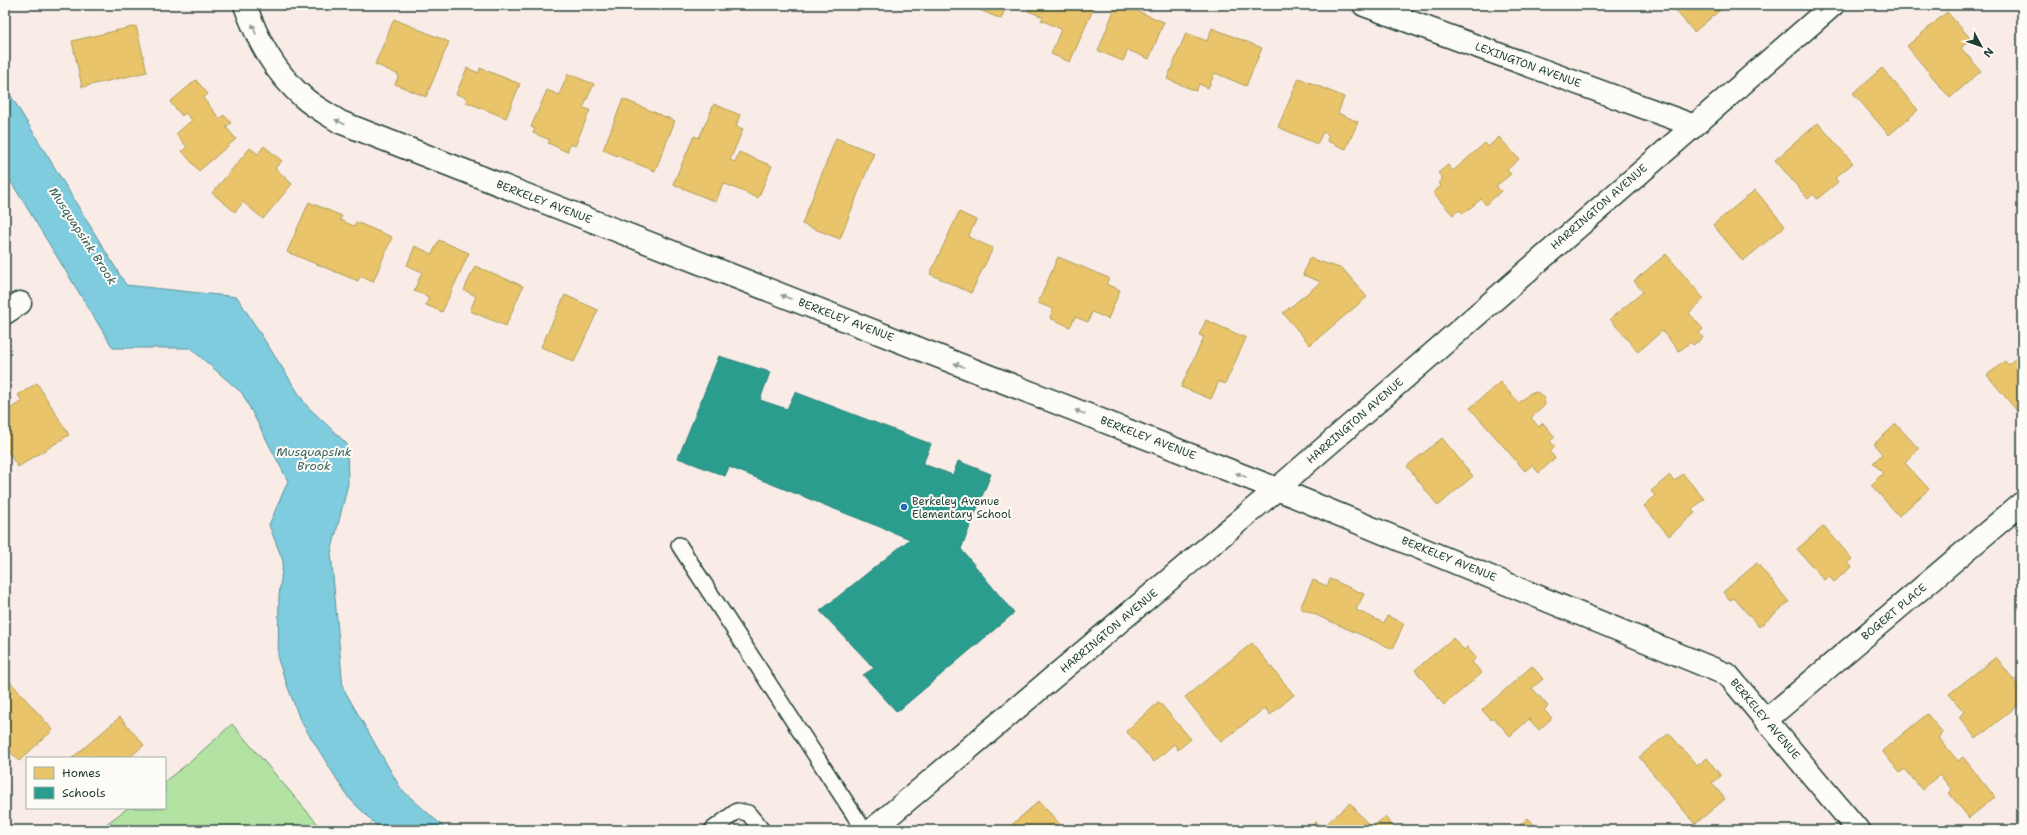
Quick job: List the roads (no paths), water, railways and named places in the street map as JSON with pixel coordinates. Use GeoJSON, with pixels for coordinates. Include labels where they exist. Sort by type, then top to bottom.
{"type":"FeatureCollection","features":[{"type":"Feature","properties":{"kind":"street","name":"BERKELEY AVENUE"},"geometry":{"type":"LineString","coordinates":[[245,5],[258,39],[277,70],[304,98],[340,122],[1277,489],[1728,675],[1858,830]]}},
{"type":"Feature","properties":{"kind":"street","name":"HARRINGTON AVENUE"},"geometry":{"type":"LineString","coordinates":[[872,830],[1277,489],[1832,5]]}},
{"type":"Feature","properties":{"kind":"street","name":"LEXINGTON AVENUE"},"geometry":{"type":"LineString","coordinates":[[1368,6],[1692,126]]}},
{"type":"Feature","properties":{"kind":"street","name":"BOGERT PLACE"},"geometry":{"type":"LineString","coordinates":[[1766,720],[2022,503]]}},
{"type":"Feature","properties":{"kind":"lane"},"geometry":{"type":"LineString","coordinates":[[679,545],[864,830]]}},
{"type":"Feature","properties":{"kind":"lane"},"geometry":{"type":"LineString","coordinates":[[712,830],[737,811],[748,813],[762,830]]}},
{"type":"Feature","properties":{"kind":"water","name":"Musquapsink Brook"},"geometry":{"type":"Polygon","coordinates":[[[5,86],[126,285],[237,297],[306,405],[347,444],[348,484],[331,553],[343,688],[401,789],[447,830],[381,830],[348,797],[300,720],[278,660],[279,596],[283,561],[269,525],[288,481],[242,393],[190,348],[113,348],[5,172],[5,86]]]}},
{"type":"Feature","properties":{"kind":"place","name":"Berkeley Avenue Elementary School"},"geometry":{"type":"Point","coordinates":[904,507]}}]}
